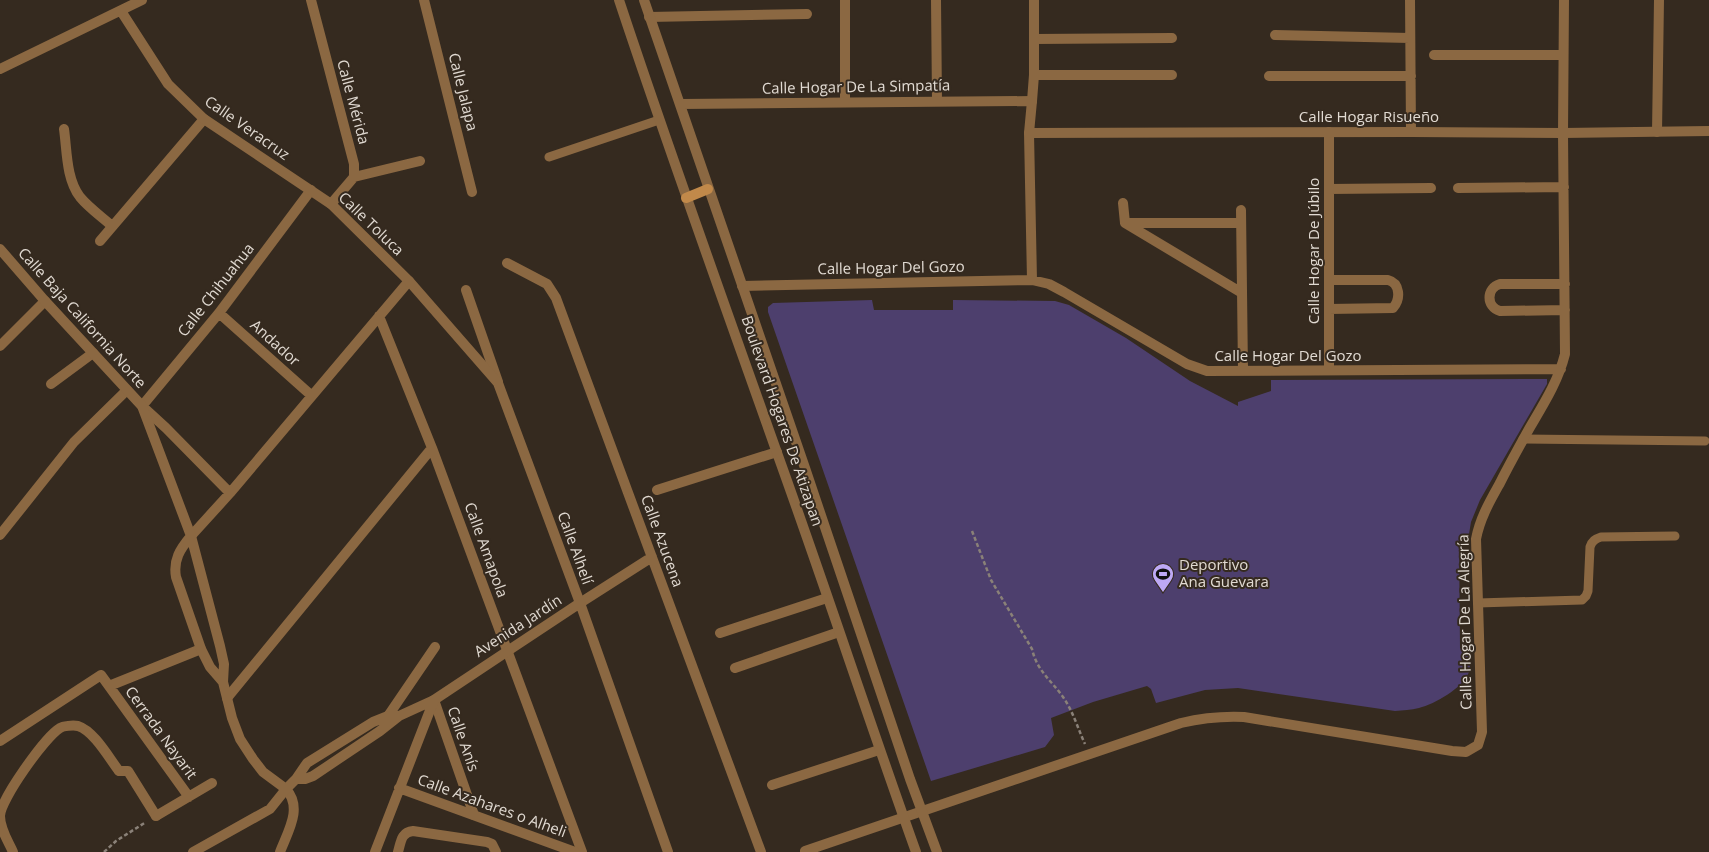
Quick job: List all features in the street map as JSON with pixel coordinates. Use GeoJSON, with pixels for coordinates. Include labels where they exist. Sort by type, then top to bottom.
{"type":"FeatureCollection","features":[{"type":"Feature","properties":{"kind":"main road"},"geometry":{"type":"LineString","coordinates":[[686,198],[708,189]]}},
{"type":"Feature","properties":{"kind":"street"},"geometry":{"type":"LineString","coordinates":[[0,70],[142,0]]}},
{"type":"Feature","properties":{"kind":"street","name":"Calle Mérida"},"geometry":{"type":"LineString","coordinates":[[311,0],[354,164],[354,177]]}},
{"type":"Feature","properties":{"kind":"street","name":"Calle Jalapa"},"geometry":{"type":"LineString","coordinates":[[424,0],[472,192]]}},
{"type":"Feature","properties":{"kind":"street","name":"Boulevard Hogares De Atizapan"},"geometry":{"type":"LineString","coordinates":[[619,0],[686,198],[777,452],[916,852]]}},
{"type":"Feature","properties":{"kind":"street","name":"Boulevard Hogares De Atizapan"},"geometry":{"type":"LineString","coordinates":[[644,0],[805,468],[906,770],[937,852]]}},
{"type":"Feature","properties":{"kind":"street"},"geometry":{"type":"LineString","coordinates":[[844,0],[846,102]]}},
{"type":"Feature","properties":{"kind":"street"},"geometry":{"type":"LineString","coordinates":[[936,0],[937,101]]}},
{"type":"Feature","properties":{"kind":"street"},"geometry":{"type":"LineString","coordinates":[[1032,280],[1029,133],[1034,75],[1034,0]]}},
{"type":"Feature","properties":{"kind":"street"},"geometry":{"type":"LineString","coordinates":[[1410,0],[1411,132]]}},
{"type":"Feature","properties":{"kind":"street"},"geometry":{"type":"LineString","coordinates":[[1561,369],[1565,354],[1564,0]]}},
{"type":"Feature","properties":{"kind":"street"},"geometry":{"type":"LineString","coordinates":[[1657,132],[1659,0]]}},
{"type":"Feature","properties":{"kind":"street","name":"Calle Veracruz"},"geometry":{"type":"LineString","coordinates":[[120,12],[168,84],[204,119],[311,190]]}},
{"type":"Feature","properties":{"kind":"street"},"geometry":{"type":"LineString","coordinates":[[649,17],[807,14]]}},
{"type":"Feature","properties":{"kind":"street"},"geometry":{"type":"LineString","coordinates":[[1275,35],[1410,38]]}},
{"type":"Feature","properties":{"kind":"street"},"geometry":{"type":"LineString","coordinates":[[1034,39],[1172,38]]}},
{"type":"Feature","properties":{"kind":"street"},"geometry":{"type":"LineString","coordinates":[[1434,55],[1563,55]]}},
{"type":"Feature","properties":{"kind":"street"},"geometry":{"type":"LineString","coordinates":[[1034,75],[1172,75]]}},
{"type":"Feature","properties":{"kind":"street"},"geometry":{"type":"LineString","coordinates":[[1269,76],[1411,76]]}},
{"type":"Feature","properties":{"kind":"street","name":"Calle Hogar De La Simpatía"},"geometry":{"type":"LineString","coordinates":[[681,104],[1032,100]]}},
{"type":"Feature","properties":{"kind":"street"},"geometry":{"type":"LineString","coordinates":[[100,241],[204,119]]}},
{"type":"Feature","properties":{"kind":"street"},"geometry":{"type":"LineString","coordinates":[[64,129],[71,177],[75,190],[81,198],[112,226]]}},
{"type":"Feature","properties":{"kind":"street","name":"Calle Hogar Risueño"},"geometry":{"type":"LineString","coordinates":[[1029,133],[1563,133],[1709,131]]}},
{"type":"Feature","properties":{"kind":"street","name":"Calle Hogar De Júbilo"},"geometry":{"type":"LineString","coordinates":[[1329,132],[1329,370]]}},
{"type":"Feature","properties":{"kind":"street"},"geometry":{"type":"LineString","coordinates":[[331,204],[354,177],[420,161]]}},
{"type":"Feature","properties":{"kind":"street"},"geometry":{"type":"LineString","coordinates":[[1458,188],[1564,187]]}},
{"type":"Feature","properties":{"kind":"street"},"geometry":{"type":"LineString","coordinates":[[1329,189],[1431,188]]}},
{"type":"Feature","properties":{"kind":"street","name":"Calle Toluca"},"geometry":{"type":"LineString","coordinates":[[311,190],[331,204],[409,281]]}},
{"type":"Feature","properties":{"kind":"street","name":"Calle Chihuahua"},"geometry":{"type":"LineString","coordinates":[[142,406],[219,313],[311,190]]}},
{"type":"Feature","properties":{"kind":"street"},"geometry":{"type":"LineString","coordinates":[[1123,203],[1125,223]]}},
{"type":"Feature","properties":{"kind":"street"},"geometry":{"type":"LineString","coordinates":[[1241,210],[1243,371]]}},
{"type":"Feature","properties":{"kind":"street"},"geometry":{"type":"LineString","coordinates":[[1125,223],[1241,223]]}},
{"type":"Feature","properties":{"kind":"street"},"geometry":{"type":"LineString","coordinates":[[1125,223],[1242,293]]}},
{"type":"Feature","properties":{"kind":"street","name":"Calle Baja California Norte"},"geometry":{"type":"LineString","coordinates":[[0,249],[45,301],[142,406],[230,492]]}},
{"type":"Feature","properties":{"kind":"street","name":"Calle Azucena"},"geometry":{"type":"LineString","coordinates":[[507,264],[547,284],[556,298],[761,852]]}},
{"type":"Feature","properties":{"kind":"street","name":"Calle Hogar Del Gozo"},"geometry":{"type":"LineString","coordinates":[[742,286],[1032,280],[1049,284],[1187,364],[1207,371],[1561,369]]}},
{"type":"Feature","properties":{"kind":"street"},"geometry":{"type":"LineString","coordinates":[[1329,280],[1388,280],[1397,285],[1398,291],[1397,304],[1393,308],[1329,309]]}},
{"type":"Feature","properties":{"kind":"street"},"geometry":{"type":"LineString","coordinates":[[191,536],[409,281]]}},
{"type":"Feature","properties":{"kind":"street","name":"Calle Alhelí"},"geometry":{"type":"LineString","coordinates":[[409,281],[498,383],[580,603],[668,852]]}},
{"type":"Feature","properties":{"kind":"street"},"geometry":{"type":"LineString","coordinates":[[1565,284],[1500,284],[1491,290],[1489,300],[1491,306],[1495,310],[1500,311],[1565,310]]}},
{"type":"Feature","properties":{"kind":"street"},"geometry":{"type":"LineString","coordinates":[[466,290],[498,383]]}},
{"type":"Feature","properties":{"kind":"street"},"geometry":{"type":"LineString","coordinates":[[0,346],[45,301]]}},
{"type":"Feature","properties":{"kind":"street","name":"Andador"},"geometry":{"type":"LineString","coordinates":[[219,313],[312,396]]}},
{"type":"Feature","properties":{"kind":"street","name":"Calle Amapola"},"geometry":{"type":"LineString","coordinates":[[379,316],[432,448],[582,852]]}},
{"type":"Feature","properties":{"kind":"street"},"geometry":{"type":"LineString","coordinates":[[51,384],[93,353]]}},
{"type":"Feature","properties":{"kind":"street","name":"Calle Hogar De La Alegría"},"geometry":{"type":"LineString","coordinates":[[1090,754],[1181,723],[1200,718],[1223,716],[1244,717],[1452,751],[1466,752],[1478,745],[1482,732],[1476,539],[1479,524],[1484,511],[1523,439],[1555,385],[1561,369]]}},
{"type":"Feature","properties":{"kind":"street"},"geometry":{"type":"LineString","coordinates":[[0,536],[74,442],[127,390]]}},
{"type":"Feature","properties":{"kind":"street","name":"Calle Baja California Norte"},"geometry":{"type":"LineString","coordinates":[[142,406],[191,536],[220,646],[224,664],[223,682],[232,718],[240,739],[252,759],[263,772],[286,788]]}},
{"type":"Feature","properties":{"kind":"street"},"geometry":{"type":"LineString","coordinates":[[227,698],[432,448]]}},
{"type":"Feature","properties":{"kind":"street"},"geometry":{"type":"LineString","coordinates":[[656,490],[777,452]]}},
{"type":"Feature","properties":{"kind":"street","name":"Calle Baja California Norte"},"geometry":{"type":"LineString","coordinates":[[191,536],[177,557],[174,567],[176,577],[201,650],[210,667],[223,682]]}},
{"type":"Feature","properties":{"kind":"street","name":"Avenida Jardín"},"geometry":{"type":"LineString","coordinates":[[296,779],[305,779],[313,776],[393,718],[434,700],[507,650],[652,557]]}},
{"type":"Feature","properties":{"kind":"street"},"geometry":{"type":"LineString","coordinates":[[720,633],[827,598]]}},
{"type":"Feature","properties":{"kind":"street"},"geometry":{"type":"LineString","coordinates":[[735,668],[839,632]]}},
{"type":"Feature","properties":{"kind":"street"},"geometry":{"type":"LineString","coordinates":[[393,718],[435,647]]}},
{"type":"Feature","properties":{"kind":"street","name":"Cerrada Nayarit"},"geometry":{"type":"LineString","coordinates":[[109,686],[201,650]]}},
{"type":"Feature","properties":{"kind":"street","name":"Cerrada Nayarit"},"geometry":{"type":"LineString","coordinates":[[0,740],[101,675],[189,797]]}},
{"type":"Feature","properties":{"kind":"street"},"geometry":{"type":"LineString","coordinates":[[375,852],[434,700]]}},
{"type":"Feature","properties":{"kind":"street","name":"Calle Anís"},"geometry":{"type":"LineString","coordinates":[[434,700],[474,815]]}},
{"type":"Feature","properties":{"kind":"street","name":"Avenida Jardín"},"geometry":{"type":"LineString","coordinates":[[193,852],[270,809],[307,763],[373,722],[393,718]]}},
{"type":"Feature","properties":{"kind":"street"},"geometry":{"type":"LineString","coordinates":[[14,852],[3,830],[0,815],[4,802],[49,736],[62,726],[78,726],[90,733],[119,771],[128,771],[156,816],[212,783]]}},
{"type":"Feature","properties":{"kind":"street"},"geometry":{"type":"LineString","coordinates":[[772,785],[879,750]]}},
{"type":"Feature","properties":{"kind":"street"},"geometry":{"type":"LineString","coordinates":[[805,851],[1090,754]]}},
{"type":"Feature","properties":{"kind":"street"},"geometry":{"type":"LineString","coordinates":[[280,852],[295,804],[292,795],[286,788]]}},
{"type":"Feature","properties":{"kind":"street","name":"Calle Azahares o Alheli"},"geometry":{"type":"LineString","coordinates":[[399,788],[575,852]]}},
{"type":"Feature","properties":{"kind":"street"},"geometry":{"type":"LineString","coordinates":[[398,852],[404,835],[413,831],[487,842],[492,844],[496,852]]}},
{"type":"Feature","properties":{"kind":"lane"},"geometry":{"type":"LineString","coordinates":[[550,157],[659,120]]}},
{"type":"Feature","properties":{"kind":"lane"},"geometry":{"type":"LineString","coordinates":[[1523,439],[1705,441]]}},
{"type":"Feature","properties":{"kind":"lane"},"geometry":{"type":"LineString","coordinates":[[1478,603],[1582,600],[1588,592],[1590,547],[1596,539],[1675,536]]}},
{"type":"Feature","properties":{"kind":"path"},"geometry":{"type":"LineString","coordinates":[[972,531],[991,580],[1032,648],[1035,659],[1044,676],[1064,698],[1090,754]]}},
{"type":"Feature","properties":{"kind":"path"},"geometry":{"type":"LineString","coordinates":[[104,852],[116,841],[156,816]]}},
{"type":"Feature","properties":{"kind":"shaded area","name":"Deportivo Ana Guevara"},"geometry":{"type":"Polygon","coordinates":[[[872,300],[874,310],[953,310],[953,300],[1055,301],[1069,305],[1126,338],[1190,381],[1238,406],[1238,402],[1271,391],[1271,380],[1547,379],[1547,384],[1480,500],[1471,522],[1469,534],[1459,537],[1460,648],[1469,648],[1470,660],[1469,672],[1466,678],[1455,689],[1433,703],[1416,709],[1395,711],[1238,688],[1205,690],[1156,703],[1151,689],[1147,686],[1093,702],[1051,718],[1054,735],[1045,747],[931,781],[768,312],[768,307],[773,303],[872,300]]]}},
{"type":"Feature","properties":{"kind":"place","name":"Deportivo Ana Guevara"},"geometry":{"type":"Point","coordinates":[1163,593]}}]}
